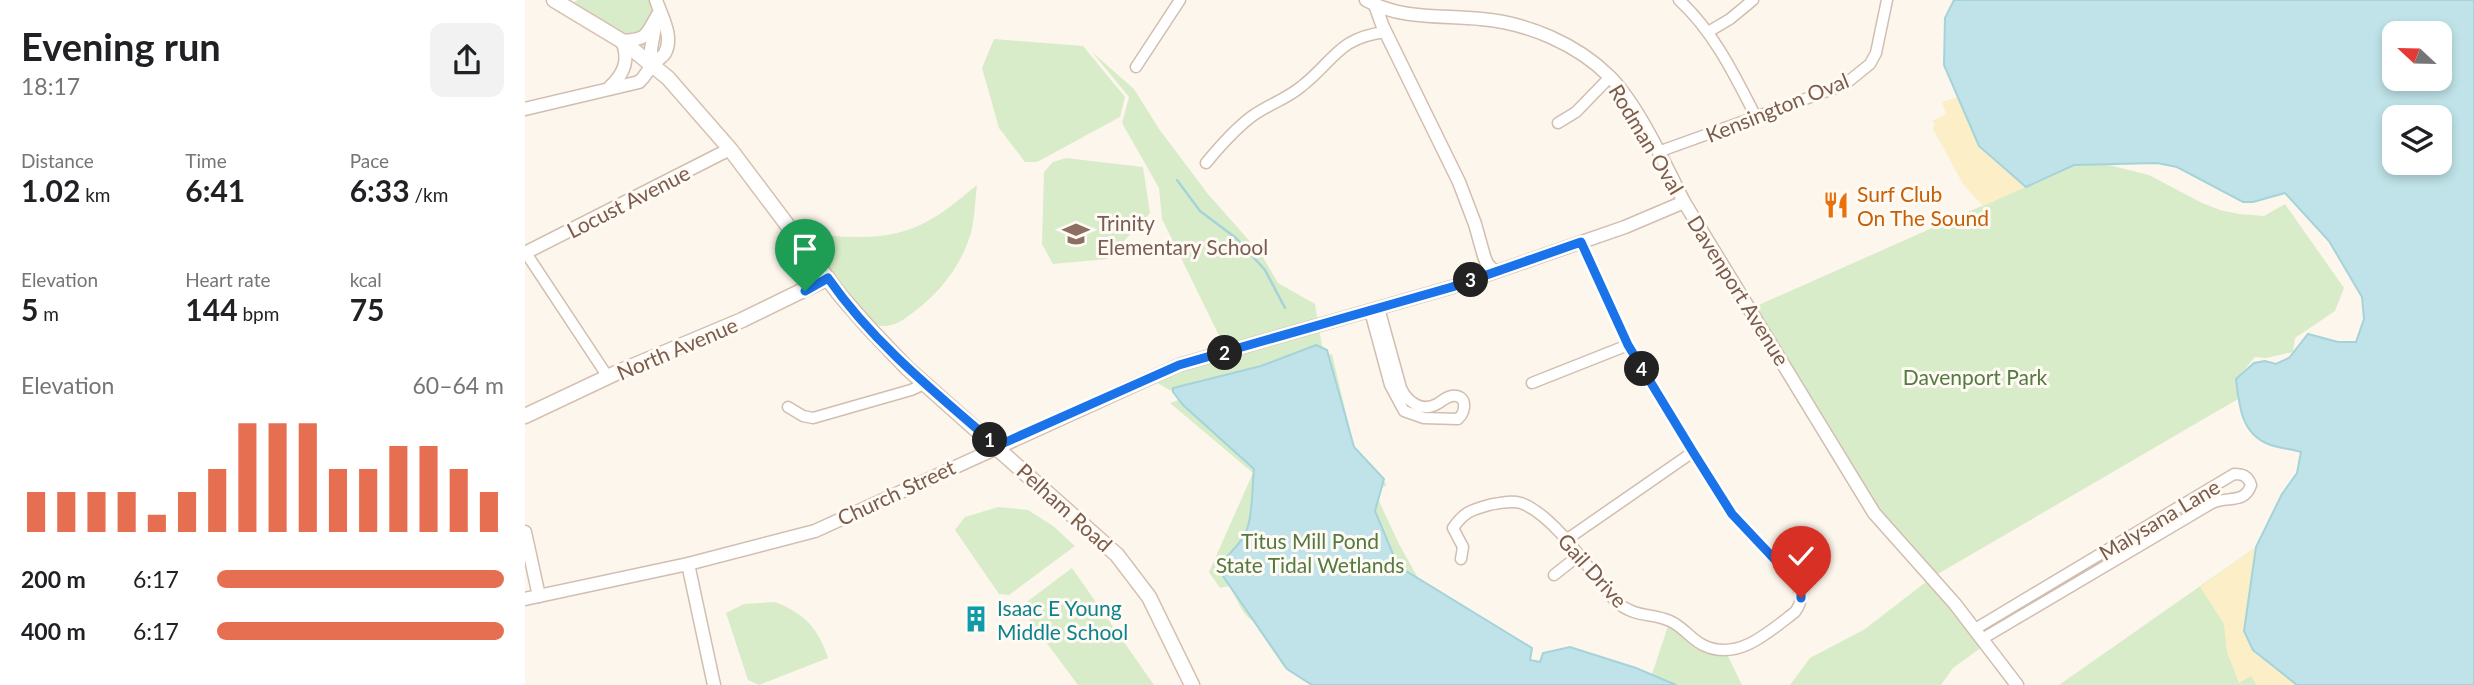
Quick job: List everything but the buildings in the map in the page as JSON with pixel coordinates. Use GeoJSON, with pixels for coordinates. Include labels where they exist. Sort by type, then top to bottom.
{"type":"FeatureCollection","features":[{"type":"Feature","properties":{"kind":"main road","name":"Pelham Road"},"geometry":{"type":"LineString","coordinates":[[554,0],[621,41],[667,78],[730,149],[868,327],[924,384],[1101,539],[1133,573],[1164,626],[1192,685]]}},
{"type":"Feature","properties":{"kind":"main road","name":"North Avenue"},"geometry":{"type":"LineString","coordinates":[[525,416],[742,320],[828,278]]}},
{"type":"Feature","properties":{"kind":"street"},"geometry":{"type":"LineString","coordinates":[[1136,67],[1179,0]]}},
{"type":"Feature","properties":{"kind":"street"},"geometry":{"type":"LineString","coordinates":[[1679,0],[1708,32],[1756,117]]}},
{"type":"Feature","properties":{"kind":"street"},"geometry":{"type":"LineString","coordinates":[[1708,32],[1730,19],[1753,0]]}},
{"type":"Feature","properties":{"kind":"street","name":"Kensington Oval"},"geometry":{"type":"LineString","coordinates":[[1658,152],[1844,85],[1864,68],[1875,53],[1887,0]]}},
{"type":"Feature","properties":{"kind":"street"},"geometry":{"type":"LineString","coordinates":[[1370,3],[1459,183],[1484,256],[1494,271]]}},
{"type":"Feature","properties":{"kind":"street","name":"Rodman Oval"},"geometry":{"type":"LineString","coordinates":[[1370,3],[1406,14],[1494,20],[1521,25],[1573,49],[1610,78],[1638,116],[1684,202]]}},
{"type":"Feature","properties":{"kind":"street"},"geometry":{"type":"LineString","coordinates":[[525,109],[639,82],[664,55],[667,47],[665,17],[657,8],[646,36],[639,40],[621,41],[627,53],[622,73],[608,89]]}},
{"type":"Feature","properties":{"kind":"street"},"geometry":{"type":"LineString","coordinates":[[1206,163],[1225,140],[1251,117],[1303,85],[1339,48],[1363,37],[1385,32]]}},
{"type":"Feature","properties":{"kind":"street"},"geometry":{"type":"LineString","coordinates":[[1558,123],[1576,112],[1610,78]]}},
{"type":"Feature","properties":{"kind":"street","name":"Locust Avenue"},"geometry":{"type":"LineString","coordinates":[[525,253],[730,149]]}},
{"type":"Feature","properties":{"kind":"street","name":"Davenport Avenue"},"geometry":{"type":"LineString","coordinates":[[1494,271],[1625,227],[1684,202],[1874,513],[1979,634],[2017,685]]}},
{"type":"Feature","properties":{"kind":"street","name":"Gail Drive"},"geometry":{"type":"LineString","coordinates":[[1461,559],[1463,547],[1453,528],[1462,515],[1506,501],[1536,510],[1566,540],[1615,602],[1626,610],[1677,624],[1703,646],[1716,650],[1746,646],[1795,612],[1801,598],[1801,590],[1796,582],[1732,514],[1693,452],[1628,345],[1581,242]]}},
{"type":"Feature","properties":{"kind":"street"},"geometry":{"type":"LineString","coordinates":[[525,253],[608,377]]}},
{"type":"Feature","properties":{"kind":"street","name":"Church Street"},"geometry":{"type":"LineString","coordinates":[[525,599],[688,564],[815,530],[1179,365],[1375,310],[1494,271]]}},
{"type":"Feature","properties":{"kind":"street"},"geometry":{"type":"LineString","coordinates":[[1375,310],[1406,398],[1423,408],[1434,406],[1447,397],[1461,398],[1465,409],[1458,419],[1424,418],[1404,411],[1390,385],[1375,310]]}},
{"type":"Feature","properties":{"kind":"street"},"geometry":{"type":"LineString","coordinates":[[1532,383],[1628,345]]}},
{"type":"Feature","properties":{"kind":"street"},"geometry":{"type":"LineString","coordinates":[[788,407],[803,416],[813,418],[924,384]]}},
{"type":"Feature","properties":{"kind":"street"},"geometry":{"type":"LineString","coordinates":[[1566,540],[1693,452]]}},
{"type":"Feature","properties":{"kind":"street","name":"Malysana Lane"},"geometry":{"type":"LineString","coordinates":[[2234,474],[2242,474],[2249,479],[2251,485],[2245,496],[2212,503],[1979,634],[2234,474]]}},
{"type":"Feature","properties":{"kind":"street"},"geometry":{"type":"LineString","coordinates":[[525,532],[539,596]]}},
{"type":"Feature","properties":{"kind":"street"},"geometry":{"type":"LineString","coordinates":[[1554,575],[1578,556]]}},
{"type":"Feature","properties":{"kind":"street"},"geometry":{"type":"LineString","coordinates":[[688,564],[714,685]]}},
{"type":"Feature","properties":{"kind":"green space"},"geometry":{"type":"Polygon","coordinates":[[[578,0],[658,0],[656,65],[563,7],[578,0]]]}},
{"type":"Feature","properties":{"kind":"green space"},"geometry":{"type":"Polygon","coordinates":[[[994,39],[1083,46],[1125,97],[1120,117],[1037,162],[1025,162],[999,128],[982,68],[994,39]]]}},
{"type":"Feature","properties":{"kind":"green space","name":"Titus Mill Pond State Tidal Wetlands"},"geometry":{"type":"Polygon","coordinates":[[[1092,52],[1134,89],[1159,129],[1208,194],[1261,254],[1278,283],[1315,304],[1322,346],[1329,355],[1332,354],[1354,447],[1387,485],[1381,488],[1378,499],[1418,578],[1445,595],[1312,685],[1284,667],[1252,620],[1242,610],[1229,586],[1220,588],[1209,572],[1253,473],[1170,403],[1179,400],[1173,392],[1149,378],[1227,352],[1162,219],[1159,188],[1122,123],[1129,97],[1092,52]]]}},
{"type":"Feature","properties":{"kind":"green space"},"geometry":{"type":"Polygon","coordinates":[[[1066,158],[1143,167],[1150,213],[1107,259],[1053,264],[1042,244],[1044,172],[1053,162],[1066,158]]]}},
{"type":"Feature","properties":{"kind":"green space","name":"Davenport Park"},"geometry":{"type":"Polygon","coordinates":[[[2074,165],[2109,165],[2149,175],[2202,203],[2239,214],[2264,216],[2285,204],[2344,288],[2335,311],[2295,338],[2293,352],[2266,358],[2255,357],[2236,379],[2238,399],[1936,575],[1989,642],[1953,668],[1941,685],[1790,685],[1810,658],[1865,629],[1935,575],[1880,511],[1752,308],[2074,165]]]}},
{"type":"Feature","properties":{"kind":"green space"},"geometry":{"type":"Polygon","coordinates":[[[977,185],[971,233],[954,270],[938,291],[918,309],[891,325],[877,325],[862,315],[804,233],[870,237],[903,232],[939,214],[977,185]]]}},
{"type":"Feature","properties":{"kind":"green space"},"geometry":{"type":"Polygon","coordinates":[[[998,507],[1028,510],[1053,526],[1075,546],[1009,595],[999,594],[955,530],[965,517],[998,507]]]}},
{"type":"Feature","properties":{"kind":"green space"},"geometry":{"type":"Polygon","coordinates":[[[2256,547],[2244,631],[2253,650],[2297,685],[2059,685],[2256,547]]]}},
{"type":"Feature","properties":{"kind":"green space"},"geometry":{"type":"Polygon","coordinates":[[[1072,568],[1154,685],[1078,685],[1020,607],[1072,568]]]}},
{"type":"Feature","properties":{"kind":"green space"},"geometry":{"type":"Polygon","coordinates":[[[775,602],[809,623],[820,638],[828,658],[759,685],[748,680],[726,613],[744,604],[775,602]]]}},
{"type":"Feature","properties":{"kind":"green space"},"geometry":{"type":"Polygon","coordinates":[[[1669,623],[1727,654],[1742,685],[1676,685],[1652,674],[1669,623]]]}},
{"type":"Feature","properties":{"kind":"sand"},"geometry":{"type":"Polygon","coordinates":[[[1957,97],[1979,146],[2026,187],[1983,206],[1963,184],[1933,129],[1935,124],[1932,121],[1946,114],[1942,102],[1957,97]]]}},
{"type":"Feature","properties":{"kind":"sand"},"geometry":{"type":"Polygon","coordinates":[[[2256,547],[2244,631],[2253,650],[2297,685],[2257,685],[2251,676],[2239,683],[2227,652],[2224,624],[2200,587],[2256,547]]]}},
{"type":"Feature","properties":{"kind":"water"},"geometry":{"type":"Polygon","coordinates":[[[1954,0],[2474,0],[2474,685],[2297,685],[2253,650],[2244,631],[2256,547],[2282,494],[2297,473],[2301,452],[2268,444],[2252,433],[2243,417],[2236,379],[2254,363],[2265,361],[2276,364],[2289,358],[2308,334],[2338,342],[2356,342],[2364,319],[2362,297],[2329,241],[2285,193],[2243,202],[2177,167],[2157,163],[2074,165],[2026,187],[1979,146],[1944,65],[1945,18],[1954,0]]]}},
{"type":"Feature","properties":{"kind":"water","name":"Titus Mill Pond State Tidal Wetlands"},"geometry":{"type":"Polygon","coordinates":[[[1316,345],[1327,350],[1354,447],[1384,479],[1375,511],[1398,566],[1532,648],[1530,660],[1540,662],[1543,653],[1570,647],[1636,668],[1676,685],[1312,685],[1287,669],[1218,569],[1247,529],[1254,469],[1183,405],[1173,388],[1261,366],[1316,345]]]}},
{"type":"Feature","properties":{"kind":"waterway"},"geometry":{"type":"LineString","coordinates":[[1177,180],[1200,211],[1236,238],[1265,270],[1285,308]]}},
{"type":"Feature","properties":{"kind":"place","name":"Surf Club On The Sound"},"geometry":{"type":"Point","coordinates":[1836,205]}},
{"type":"Feature","properties":{"kind":"place","name":"Trinity Elementary School"},"geometry":{"type":"Point","coordinates":[1076,234]}},
{"type":"Feature","properties":{"kind":"place","name":"Isaac E Young Middle School"},"geometry":{"type":"Point","coordinates":[976,619]}},
{"type":"Feature","properties":{"kind":"route"},"geometry":{"type":"LineString","coordinates":[[805,291],[828,278],[840,295],[904,365],[997,446],[1179,365],[1452,287],[1581,242],[1628,345],[1693,452],[1732,514],[1796,582],[1801,590],[1801,598]]}}]}
